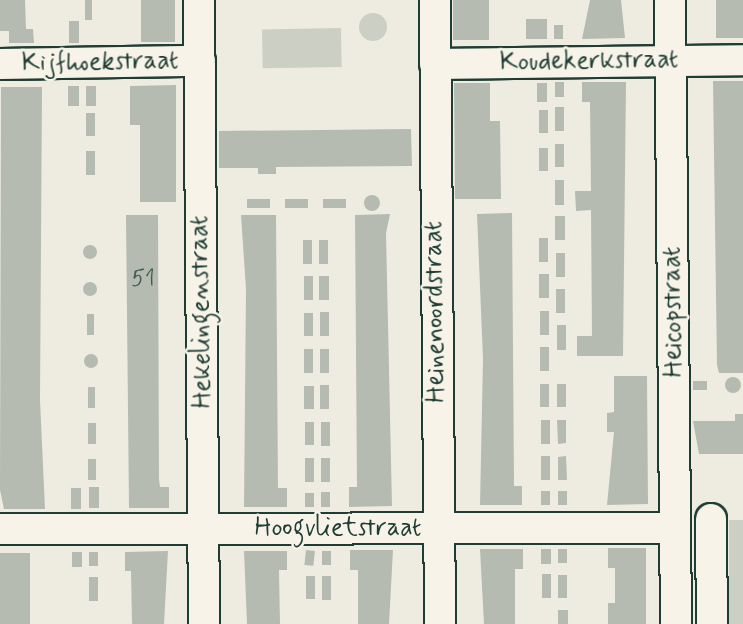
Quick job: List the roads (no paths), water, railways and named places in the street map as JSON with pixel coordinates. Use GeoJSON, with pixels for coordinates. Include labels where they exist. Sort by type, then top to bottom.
{"type":"FeatureCollection","features":[{"type":"Feature","properties":{"kind":"street","name":"Hekelingenstraat"},"geometry":{"type":"LineString","coordinates":[[199,0],[204,624]]}},
{"type":"Feature","properties":{"kind":"street","name":"Heinenoordstraat"},"geometry":{"type":"LineString","coordinates":[[435,0],[440,624]]}},
{"type":"Feature","properties":{"kind":"street","name":"Heicopstraat"},"geometry":{"type":"LineString","coordinates":[[670,0],[676,624]]}},
{"type":"Feature","properties":{"kind":"street","name":"Koudekerkstraat"},"geometry":{"type":"LineString","coordinates":[[435,64],[743,60]]}},
{"type":"Feature","properties":{"kind":"street","name":"Kijfhoekstraat"},"geometry":{"type":"LineString","coordinates":[[0,64],[200,61]]}},
{"type":"Feature","properties":{"kind":"street"},"geometry":{"type":"LineString","coordinates":[[711,519],[712,624]]}},
{"type":"Feature","properties":{"kind":"street","name":"Hoogvlietstraat"},"geometry":{"type":"LineString","coordinates":[[0,529],[676,528]]}}]}
